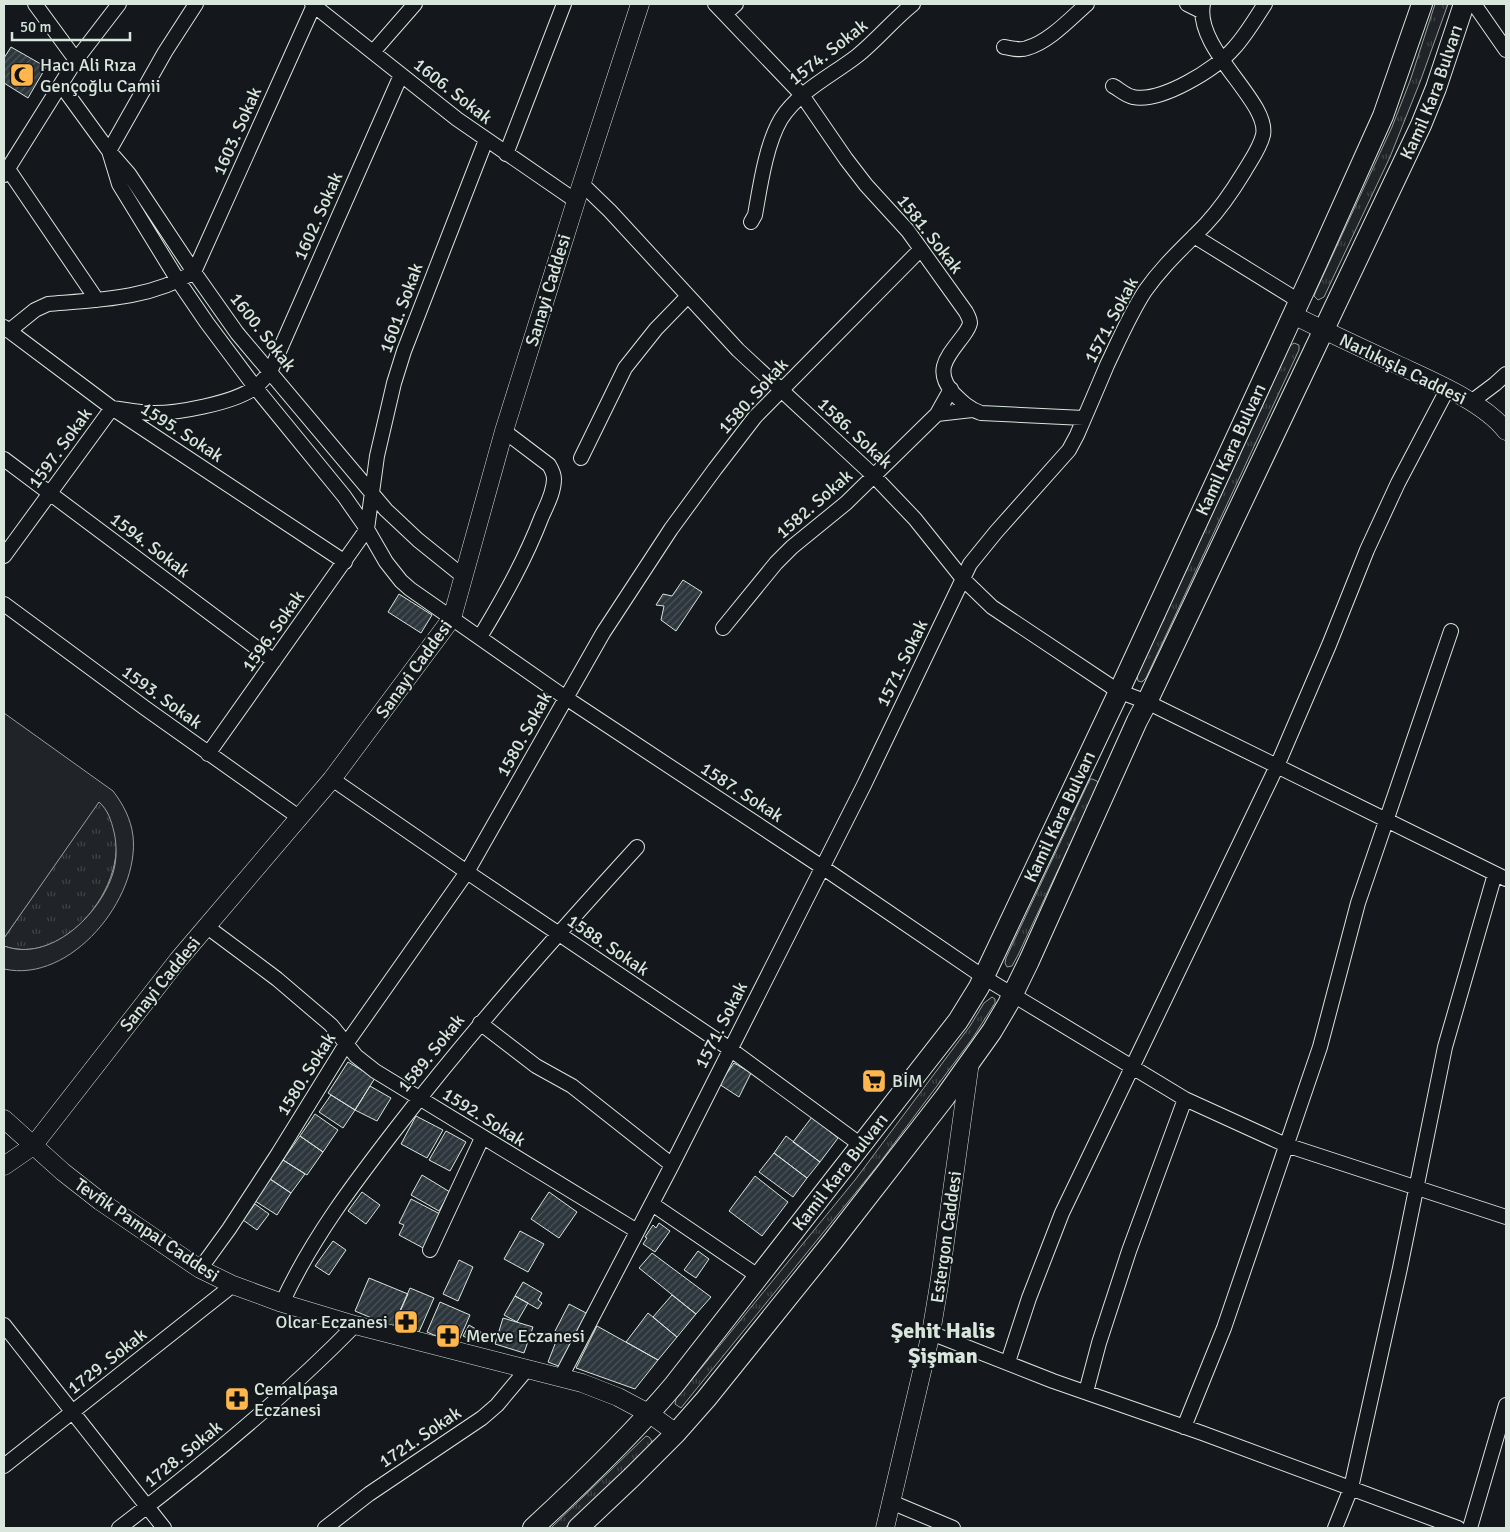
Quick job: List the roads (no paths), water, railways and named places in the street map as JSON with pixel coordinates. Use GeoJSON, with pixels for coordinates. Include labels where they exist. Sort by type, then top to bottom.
{"type":"FeatureCollection","features":[{"type":"Feature","properties":{"kind":"main road","name":"Kamil Kara Bulvarı"},"geometry":{"type":"LineString","coordinates":[[533,1528],[650,1414],[958,1021],[985,978],[1383,116],[1422,4]]}},
{"type":"Feature","properties":{"kind":"main road","name":"Kamil Kara Bulvarı"},"geometry":{"type":"LineString","coordinates":[[578,1528],[676,1433],[712,1391],[827,1248],[970,1062],[992,1031],[1013,996],[1137,721],[1421,125],[1436,88],[1464,4]]}},
{"type":"Feature","properties":{"kind":"street"},"geometry":{"type":"LineString","coordinates":[[35,4],[76,60]]}},
{"type":"Feature","properties":{"kind":"street"},"geometry":{"type":"LineString","coordinates":[[97,300],[6,172],[76,60],[119,4]]}},
{"type":"Feature","properties":{"kind":"street"},"geometry":{"type":"LineString","coordinates":[[109,151],[165,52],[196,4]]}},
{"type":"Feature","properties":{"kind":"street","name":"1606. Sokak"},"geometry":{"type":"LineString","coordinates":[[313,4],[486,140],[576,201]]}},
{"type":"Feature","properties":{"kind":"street","name":"1603. Sokak"},"geometry":{"type":"LineString","coordinates":[[194,272],[313,4]]}},
{"type":"Feature","properties":{"kind":"street"},"geometry":{"type":"LineString","coordinates":[[373,52],[415,4]]}},
{"type":"Feature","properties":{"kind":"street"},"geometry":{"type":"LineString","coordinates":[[506,154],[564,4]]}},
{"type":"Feature","properties":{"kind":"street","name":"Sanayi Caddesi"},"geometry":{"type":"LineString","coordinates":[[4,1166],[33,1146],[206,926],[332,779],[452,618],[504,431],[581,183],[640,4]]}},
{"type":"Feature","properties":{"kind":"street","name":"1581. Sokak"},"geometry":{"type":"LineString","coordinates":[[715,4],[802,94],[846,159],[908,231],[966,312],[970,321],[968,328],[944,364],[943,373],[944,381],[962,402],[972,410]]}},
{"type":"Feature","properties":{"kind":"street"},"geometry":{"type":"LineString","coordinates":[[725,14],[736,4]]}},
{"type":"Feature","properties":{"kind":"street","name":"1574. Sokak"},"geometry":{"type":"LineString","coordinates":[[751,222],[755,215],[774,134],[789,108],[802,94],[857,55],[913,4]]}},
{"type":"Feature","properties":{"kind":"street"},"geometry":{"type":"LineString","coordinates":[[1004,46],[1026,49],[1036,45],[1053,34],[1087,4]]}},
{"type":"Feature","properties":{"kind":"street"},"geometry":{"type":"LineString","coordinates":[[1187,4],[1202,8]]}},
{"type":"Feature","properties":{"kind":"street"},"geometry":{"type":"LineString","coordinates":[[1113,86],[1132,97],[1154,97],[1169,92],[1222,60],[1234,49],[1265,4]]}},
{"type":"Feature","properties":{"kind":"street"},"geometry":{"type":"LineString","coordinates":[[1474,4],[1506,50]]}},
{"type":"Feature","properties":{"kind":"street","name":"1571. Sokak"},"geometry":{"type":"LineString","coordinates":[[561,1378],[672,1165],[864,785],[970,564],[1069,450],[1078,435],[1122,332],[1137,305],[1162,268],[1219,209],[1255,154],[1263,134],[1263,123],[1258,111],[1214,48],[1203,21],[1202,8]]}},
{"type":"Feature","properties":{"kind":"street","name":"1602. Sokak"},"geometry":{"type":"LineString","coordinates":[[270,372],[401,75]]}},
{"type":"Feature","properties":{"kind":"street","name":"1600. Sokak"},"geometry":{"type":"LineString","coordinates":[[61,85],[109,151],[129,174],[194,272],[238,333],[371,494],[404,528],[464,577]]}},
{"type":"Feature","properties":{"kind":"street","name":"1601. Sokak"},"geometry":{"type":"LineString","coordinates":[[367,529],[371,494],[386,416],[404,351],[486,140]]}},
{"type":"Feature","properties":{"kind":"street","name":"1587. Sokak"},"geometry":{"type":"LineString","coordinates":[[109,151],[119,184],[178,282],[255,387],[326,473],[367,529],[386,562],[401,581],[424,600],[566,698],[985,978],[1185,1099],[1286,1144],[1416,1189],[1506,1217]]}},
{"type":"Feature","properties":{"kind":"street","name":"1586. Sokak"},"geometry":{"type":"LineString","coordinates":[[581,183],[621,223],[738,350],[874,476],[915,519],[963,579],[992,607],[1118,691],[1147,702],[1501,876]]}},
{"type":"Feature","properties":{"kind":"street"},"geometry":{"type":"LineString","coordinates":[[1194,236],[1296,308]]}},
{"type":"Feature","properties":{"kind":"street","name":"1580. Sokak"},"geometry":{"type":"LineString","coordinates":[[200,1269],[229,1229],[346,1044],[466,872],[603,633],[671,529],[750,424],[780,390],[921,249]]}},
{"type":"Feature","properties":{"kind":"street"},"geometry":{"type":"LineString","coordinates":[[7,329],[35,310],[48,304],[146,293],[178,282],[194,272]]}},
{"type":"Feature","properties":{"kind":"street"},"geometry":{"type":"LineString","coordinates":[[581,458],[625,368],[656,329],[688,296]]}},
{"type":"Feature","properties":{"kind":"street","name":"Narlıkışla Caddesi"},"geometry":{"type":"LineString","coordinates":[[1296,308],[1323,330],[1471,402],[1494,417],[1506,431]]}},
{"type":"Feature","properties":{"kind":"street","name":"1595. Sokak"},"geometry":{"type":"LineString","coordinates":[[7,329],[112,408],[345,562]]}},
{"type":"Feature","properties":{"kind":"street","name":"1597. Sokak"},"geometry":{"type":"LineString","coordinates":[[4,556],[112,408],[151,413],[183,410],[246,394],[270,372]]}},
{"type":"Feature","properties":{"kind":"street"},"geometry":{"type":"LineString","coordinates":[[1471,402],[1506,374]]}},
{"type":"Feature","properties":{"kind":"street","name":"1582. Sokak"},"geometry":{"type":"LineString","coordinates":[[723,628],[792,547],[821,525],[874,476],[936,414],[951,389]]}},
{"type":"Feature","properties":{"kind":"street"},"geometry":{"type":"LineString","coordinates":[[1008,1362],[1028,1298],[1062,1213],[1276,766],[1329,645],[1367,550],[1398,483],[1448,390]]}},
{"type":"Feature","properties":{"kind":"street"},"geometry":{"type":"LineString","coordinates":[[936,414],[972,410],[981,413],[1084,418]]}},
{"type":"Feature","properties":{"kind":"street"},"geometry":{"type":"LineString","coordinates":[[480,637],[517,575],[554,482],[553,473],[549,465],[504,431]]}},
{"type":"Feature","properties":{"kind":"street","name":"1594. Sokak"},"geometry":{"type":"LineString","coordinates":[[4,459],[274,661]]}},
{"type":"Feature","properties":{"kind":"street","name":"1596. Sokak"},"geometry":{"type":"LineString","coordinates":[[208,754],[367,529]]}},
{"type":"Feature","properties":{"kind":"street","name":"1593. Sokak"},"geometry":{"type":"LineString","coordinates":[[4,604],[208,754],[300,818]]}},
{"type":"Feature","properties":{"kind":"street"},"geometry":{"type":"LineString","coordinates":[[1184,1427],[1224,1328],[1320,1047],[1358,904],[1451,631]]}},
{"type":"Feature","properties":{"kind":"street","name":"1588. Sokak"},"geometry":{"type":"LineString","coordinates":[[332,779],[466,872],[730,1049],[861,1145]]}},
{"type":"Feature","properties":{"kind":"street","name":"1589. Sokak"},"geometry":{"type":"LineString","coordinates":[[282,1303],[307,1253],[328,1220],[419,1098],[480,1023],[637,847]]}},
{"type":"Feature","properties":{"kind":"street"},"geometry":{"type":"LineString","coordinates":[[1335,1528],[1352,1488],[1445,1047],[1501,876]]}},
{"type":"Feature","properties":{"kind":"street","name":"1592. Sokak"},"geometry":{"type":"LineString","coordinates":[[206,926],[277,979],[332,1025],[356,1056],[375,1071],[637,1232]]}},
{"type":"Feature","properties":{"kind":"street"},"geometry":{"type":"LineString","coordinates":[[480,1023],[536,1066],[572,1086],[672,1165]]}},
{"type":"Feature","properties":{"kind":"street","name":"Estergon Caddesi"},"geometry":{"type":"LineString","coordinates":[[885,1528],[931,1333],[940,1285],[970,1062]]}},
{"type":"Feature","properties":{"kind":"street"},"geometry":{"type":"LineString","coordinates":[[1086,1392],[1099,1343],[1129,1251],[1185,1099]]}},
{"type":"Feature","properties":{"kind":"street","name":"Tevfik Pampal Caddesi"},"geometry":{"type":"LineString","coordinates":[[4,1119],[33,1146],[100,1201],[200,1269],[233,1285],[282,1303],[355,1325],[496,1362],[528,1368],[598,1389],[650,1414],[676,1433]]}},
{"type":"Feature","properties":{"kind":"street"},"geometry":{"type":"LineString","coordinates":[[430,1250],[482,1138]]}},
{"type":"Feature","properties":{"kind":"street"},"geometry":{"type":"LineString","coordinates":[[652,1204],[758,1276]]}},
{"type":"Feature","properties":{"kind":"street","name":"1729. Sokak"},"geometry":{"type":"LineString","coordinates":[[4,1466],[233,1285]]}},
{"type":"Feature","properties":{"kind":"street"},"geometry":{"type":"LineString","coordinates":[[4,1325],[164,1528]]}},
{"type":"Feature","properties":{"kind":"street","name":"1728. Sokak"},"geometry":{"type":"LineString","coordinates":[[120,1528],[292,1387],[355,1325]]}},
{"type":"Feature","properties":{"kind":"street"},"geometry":{"type":"LineString","coordinates":[[931,1333],[1086,1392],[1458,1528]]}},
{"type":"Feature","properties":{"kind":"street","name":"1721. Sokak"},"geometry":{"type":"LineString","coordinates":[[325,1528],[369,1494],[482,1418],[497,1405],[528,1368]]}},
{"type":"Feature","properties":{"kind":"street"},"geometry":{"type":"LineString","coordinates":[[1470,1528],[1506,1405]]}},
{"type":"Feature","properties":{"kind":"street"},"geometry":{"type":"LineString","coordinates":[[892,1502],[953,1528]]}},
{"type":"Feature","properties":{"kind":"place","name":"Hacı Ali Rıza Gençoğlu Camii"},"geometry":{"type":"Point","coordinates":[22,75]}},
{"type":"Feature","properties":{"kind":"place","name":"BİM"},"geometry":{"type":"Point","coordinates":[874,1081]}},
{"type":"Feature","properties":{"kind":"place","name":"Olcar Eczanesi"},"geometry":{"type":"Point","coordinates":[406,1322]}},
{"type":"Feature","properties":{"kind":"place","name":"Merve Eczanesi"},"geometry":{"type":"Point","coordinates":[448,1336]}},
{"type":"Feature","properties":{"kind":"place","name":"Cemalpaşa Eczanesi"},"geometry":{"type":"Point","coordinates":[237,1399]}},
{"type":"Feature","properties":{"kind":"district","name":"Şehit Halis Şişman"},"geometry":{"type":"Point","coordinates":[943,1342]}}]}
